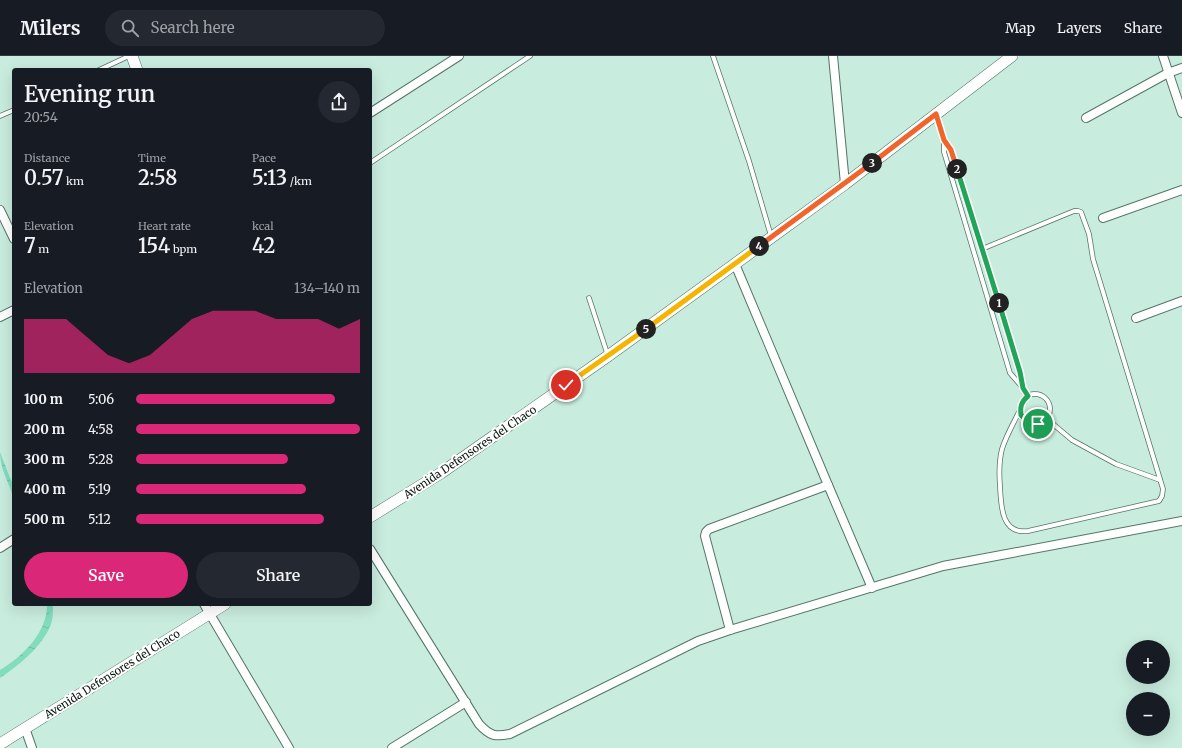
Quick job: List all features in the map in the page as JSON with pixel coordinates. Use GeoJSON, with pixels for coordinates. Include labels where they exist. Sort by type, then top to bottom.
{"type":"FeatureCollection","features":[{"type":"Feature","properties":{"kind":"main road"},"geometry":{"type":"LineString","coordinates":[[132,56],[136,68]]}},
{"type":"Feature","properties":{"kind":"main road","name":"Avenida Defensores del Chaco"},"geometry":{"type":"LineString","coordinates":[[372,516],[441,473],[608,356],[845,184],[1012,56]]}},
{"type":"Feature","properties":{"kind":"main road","name":"Avenida Defensores del Chaco"},"geometry":{"type":"LineString","coordinates":[[0,744],[206,609],[217,606]]}},
{"type":"Feature","properties":{"kind":"street"},"geometry":{"type":"LineString","coordinates":[[372,112],[459,56]]}},
{"type":"Feature","properties":{"kind":"street"},"geometry":{"type":"LineString","coordinates":[[833,56],[845,184]]}},
{"type":"Feature","properties":{"kind":"street"},"geometry":{"type":"LineString","coordinates":[[1163,56],[1182,113]]}},
{"type":"Feature","properties":{"kind":"street"},"geometry":{"type":"LineString","coordinates":[[1086,118],[1168,73],[1182,68]]}},
{"type":"Feature","properties":{"kind":"street"},"geometry":{"type":"LineString","coordinates":[[1103,218],[1182,190]]}},
{"type":"Feature","properties":{"kind":"street"},"geometry":{"type":"LineString","coordinates":[[0,210],[12,235]]}},
{"type":"Feature","properties":{"kind":"street"},"geometry":{"type":"LineString","coordinates":[[735,264],[872,588]]}},
{"type":"Feature","properties":{"kind":"street"},"geometry":{"type":"LineString","coordinates":[[1136,318],[1182,301]]}},
{"type":"Feature","properties":{"kind":"street"},"geometry":{"type":"LineString","coordinates":[[0,318],[12,311]]}},
{"type":"Feature","properties":{"kind":"street"},"geometry":{"type":"LineString","coordinates":[[730,630],[705,536],[706,532],[709,529],[828,485]]}},
{"type":"Feature","properties":{"kind":"street"},"geometry":{"type":"LineString","coordinates":[[372,552],[479,724],[488,733],[499,736],[510,734],[698,641],[730,630],[943,566],[1182,521]]}},
{"type":"Feature","properties":{"kind":"street"},"geometry":{"type":"LineString","coordinates":[[0,548],[12,540]]}},
{"type":"Feature","properties":{"kind":"street"},"geometry":{"type":"LineString","coordinates":[[206,609],[290,748]]}},
{"type":"Feature","properties":{"kind":"street"},"geometry":{"type":"LineString","coordinates":[[392,748],[466,702]]}},
{"type":"Feature","properties":{"kind":"street"},"geometry":{"type":"LineString","coordinates":[[25,728],[32,748]]}},
{"type":"Feature","properties":{"kind":"lane"},"geometry":{"type":"LineString","coordinates":[[103,68],[129,56]]}},
{"type":"Feature","properties":{"kind":"lane"},"geometry":{"type":"LineString","coordinates":[[372,162],[530,56]]}},
{"type":"Feature","properties":{"kind":"lane"},"geometry":{"type":"LineString","coordinates":[[713,56],[749,161],[771,237]]}},
{"type":"Feature","properties":{"kind":"lane"},"geometry":{"type":"LineString","coordinates":[[0,116],[12,111]]}},
{"type":"Feature","properties":{"kind":"lane"},"geometry":{"type":"LineString","coordinates":[[936,114],[944,140],[944,152],[1010,373],[1028,396]]}},
{"type":"Feature","properties":{"kind":"lane"},"geometry":{"type":"LineString","coordinates":[[944,140],[951,150],[1020,372],[1023,388]]}},
{"type":"Feature","properties":{"kind":"lane"},"geometry":{"type":"LineString","coordinates":[[982,248],[1074,211],[1080,212],[1089,234],[1093,259],[1163,489],[1162,496],[1159,501],[1028,532],[1021,532],[1012,529],[1007,523],[1001,508],[999,472],[1002,449],[1023,400],[1028,396],[1037,394],[1046,399],[1050,409],[1047,419],[1038,424],[1033,424],[1024,419],[1020,410]]}},
{"type":"Feature","properties":{"kind":"lane"},"geometry":{"type":"LineString","coordinates":[[589,298],[608,356]]}},
{"type":"Feature","properties":{"kind":"lane"},"geometry":{"type":"LineString","coordinates":[[1047,419],[1072,440],[1103,457],[1116,464],[1160,480]]}},
{"type":"Feature","properties":{"kind":"water"},"geometry":{"type":"Polygon","coordinates":[[[0,452],[12,482],[12,493],[2,466],[0,452]]]}},
{"type":"Feature","properties":{"kind":"water"},"geometry":{"type":"Polygon","coordinates":[[[47,606],[53,606],[50,626],[40,643],[28,656],[0,678],[0,670],[17,658],[32,643],[43,624],[47,606]]]}},
{"type":"Feature","properties":{"kind":"route"},"geometry":{"type":"LineString","coordinates":[[566,385],[845,184],[936,114],[944,140],[951,150],[1020,372],[1023,388],[1028,396],[1023,400],[1021,405],[1021,415],[1028,422],[1038,424]]}}]}
